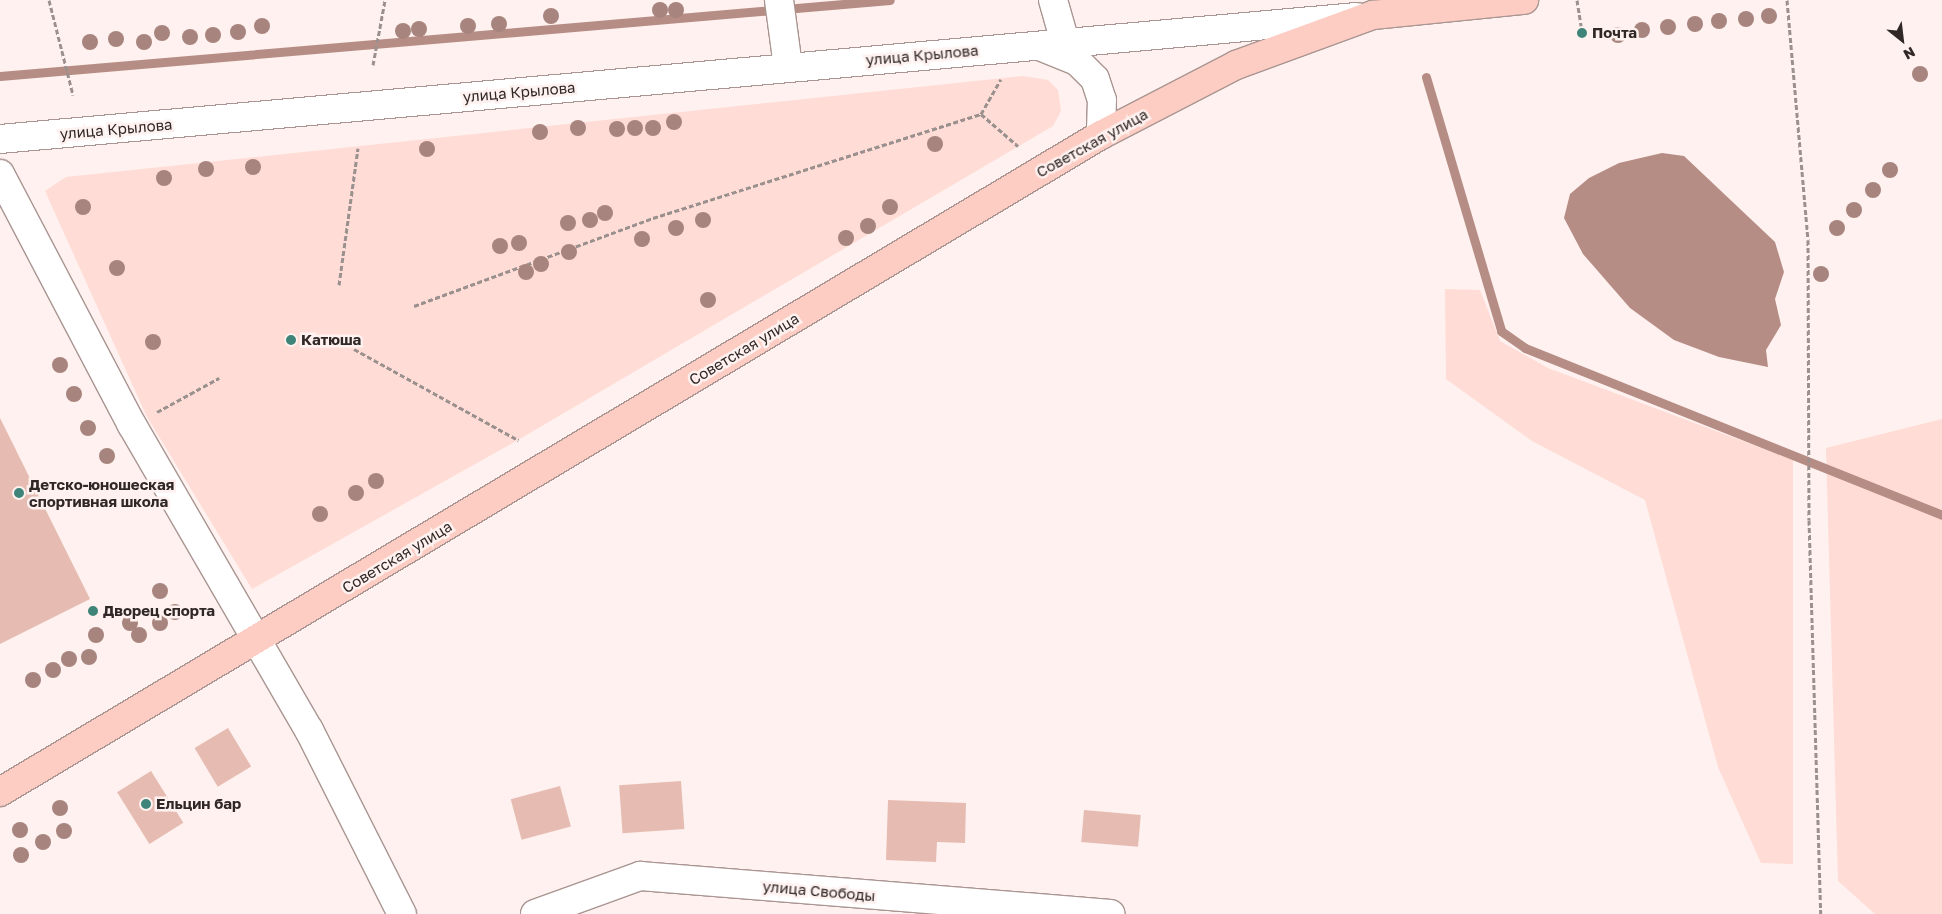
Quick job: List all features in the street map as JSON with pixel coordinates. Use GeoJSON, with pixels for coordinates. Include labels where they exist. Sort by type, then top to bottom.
{"type":"FeatureCollection","features":[{"type":"Feature","properties":{"kind":"main road","name":"Советская улица"},"geometry":{"type":"LineString","coordinates":[[0,792],[257,641],[1101,136],[1236,65],[1373,15],[1406,5],[1524,0]]}},
{"type":"Feature","properties":{"kind":"street"},"geometry":{"type":"LineString","coordinates":[[779,0],[788,67]]}},
{"type":"Feature","properties":{"kind":"street"},"geometry":{"type":"LineString","coordinates":[[1053,0],[1065,42]]}},
{"type":"Feature","properties":{"kind":"street","name":"улица Крылова"},"geometry":{"type":"LineString","coordinates":[[0,139],[1373,15]]}},
{"type":"Feature","properties":{"kind":"street","name":"улица Крылова"},"geometry":{"type":"LineString","coordinates":[[1038,45],[1077,61],[1095,79],[1102,100],[1101,136]]}},
{"type":"Feature","properties":{"kind":"street"},"geometry":{"type":"LineString","coordinates":[[0,174],[132,425],[309,730],[402,914]]}},
{"type":"Feature","properties":{"kind":"street","name":"улица Свободы"},"geometry":{"type":"LineString","coordinates":[[535,914],[640,876],[1110,914]]}},
{"type":"Feature","properties":{"kind":"path"},"geometry":{"type":"LineString","coordinates":[[49,0],[73,96]]}},
{"type":"Feature","properties":{"kind":"path"},"geometry":{"type":"LineString","coordinates":[[373,65],[377,33],[385,0]]}},
{"type":"Feature","properties":{"kind":"path"},"geometry":{"type":"LineString","coordinates":[[1578,0],[1582,33]]}},
{"type":"Feature","properties":{"kind":"path"},"geometry":{"type":"LineString","coordinates":[[1787,0],[1808,240],[1808,436],[1821,914]]}},
{"type":"Feature","properties":{"kind":"path"},"geometry":{"type":"LineString","coordinates":[[414,306],[654,218],[981,114],[1001,79]]}},
{"type":"Feature","properties":{"kind":"path"},"geometry":{"type":"LineString","coordinates":[[981,114],[1018,146]]}},
{"type":"Feature","properties":{"kind":"path"},"geometry":{"type":"LineString","coordinates":[[339,285],[358,148]]}},
{"type":"Feature","properties":{"kind":"path"},"geometry":{"type":"LineString","coordinates":[[354,349],[518,440]]}},
{"type":"Feature","properties":{"kind":"path"},"geometry":{"type":"LineString","coordinates":[[132,425],[219,378]]}},
{"type":"Feature","properties":{"kind":"shaded area"},"geometry":{"type":"Polygon","coordinates":[[[1023,76],[1048,80],[1058,90],[1061,111],[1053,126],[518,440],[252,589],[147,417],[45,191],[66,177],[1023,76]]]}},
{"type":"Feature","properties":{"kind":"shaded area"},"geometry":{"type":"Polygon","coordinates":[[[1662,153],[1684,156],[1775,242],[1784,272],[1775,299],[1781,325],[1766,350],[1768,367],[1719,357],[1674,340],[1630,308],[1583,254],[1564,218],[1570,194],[1589,178],[1619,163],[1662,153]]]}},
{"type":"Feature","properties":{"kind":"shaded area"},"geometry":{"type":"Polygon","coordinates":[[[1445,289],[1480,290],[1500,341],[1548,368],[1793,460],[1793,864],[1761,863],[1718,767],[1645,500],[1532,441],[1446,379],[1445,289]]]}},
{"type":"Feature","properties":{"kind":"shaded area"},"geometry":{"type":"Polygon","coordinates":[[[1942,419],[1942,914],[1875,914],[1838,881],[1826,448],[1942,419]]]}},
{"type":"Feature","properties":{"kind":"building","name":"Детско-юношеская спортивная школа"},"geometry":{"type":"Polygon","coordinates":[[[0,418],[90,599],[0,644],[0,418]]]}},
{"type":"Feature","properties":{"kind":"building"},"geometry":{"type":"Polygon","coordinates":[[[228,728],[251,767],[218,787],[195,748],[228,728]]]}},
{"type":"Feature","properties":{"kind":"building"},"geometry":{"type":"Polygon","coordinates":[[[151,771],[183,823],[149,844],[117,792],[151,771]]]}},
{"type":"Feature","properties":{"kind":"building"},"geometry":{"type":"Polygon","coordinates":[[[681,781],[684,829],[622,833],[619,785],[681,781]]]}},
{"type":"Feature","properties":{"kind":"building"},"geometry":{"type":"Polygon","coordinates":[[[560,786],[571,827],[522,840],[511,799],[560,786]]]}},
{"type":"Feature","properties":{"kind":"building"},"geometry":{"type":"Polygon","coordinates":[[[888,800],[966,803],[965,843],[937,842],[936,862],[886,860],[888,800]]]}},
{"type":"Feature","properties":{"kind":"building"},"geometry":{"type":"Polygon","coordinates":[[[1084,810],[1141,815],[1138,847],[1081,842],[1084,810]]]}},
{"type":"Feature","properties":{"kind":"waterway"},"geometry":{"type":"LineString","coordinates":[[0,76],[890,0]]}},
{"type":"Feature","properties":{"kind":"waterway"},"geometry":{"type":"LineString","coordinates":[[1426,77],[1501,331],[1525,348],[1942,515]]}},
{"type":"Feature","properties":{"kind":"place","name":"Почта"},"geometry":{"type":"Point","coordinates":[1582,33]}},
{"type":"Feature","properties":{"kind":"place","name":"Катюша"},"geometry":{"type":"Point","coordinates":[291,340]}},
{"type":"Feature","properties":{"kind":"place","name":"Детско-юношеская спортивная школа"},"geometry":{"type":"Point","coordinates":[19,493]}},
{"type":"Feature","properties":{"kind":"place","name":"Дворец спорта"},"geometry":{"type":"Point","coordinates":[93,611]}},
{"type":"Feature","properties":{"kind":"place","name":"Ельцин бар"},"geometry":{"type":"Point","coordinates":[146,804]}}]}
